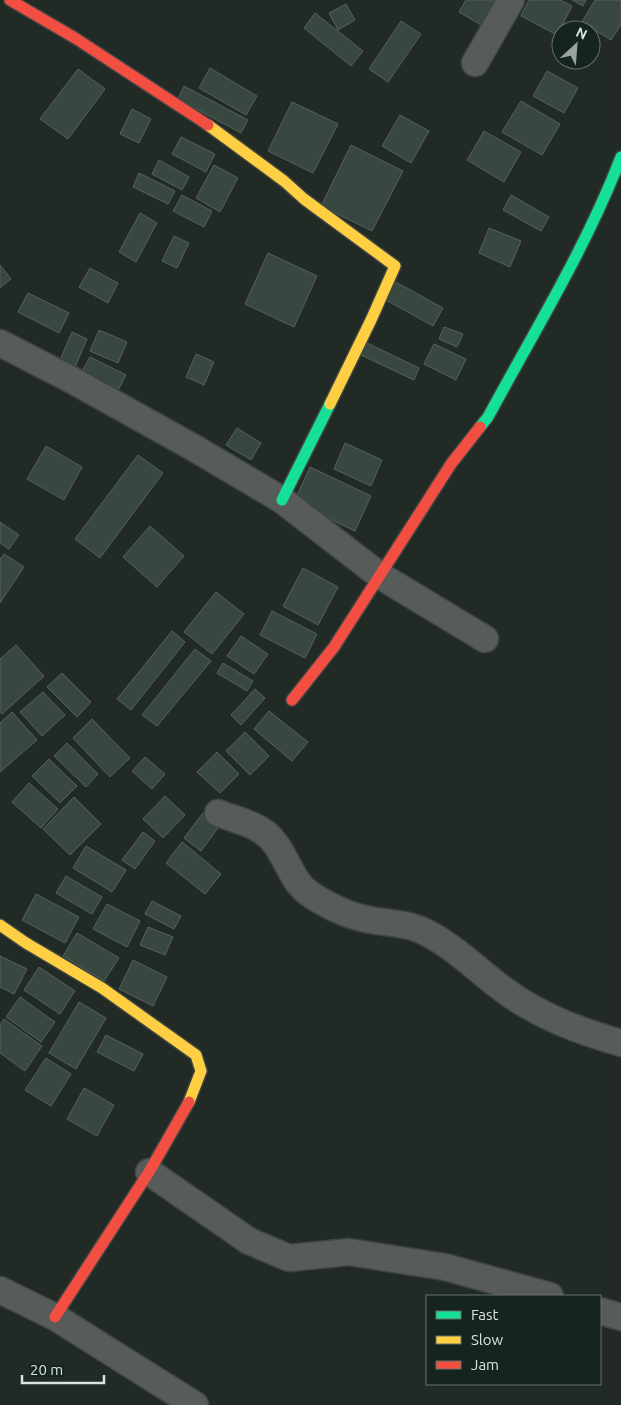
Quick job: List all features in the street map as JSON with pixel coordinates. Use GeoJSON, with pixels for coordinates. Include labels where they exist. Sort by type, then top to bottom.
{"type":"FeatureCollection","features":[{"type":"Feature","properties":{"kind":"street"},"geometry":{"type":"LineString","coordinates":[[10,0],[76,38],[221,133],[284,181],[304,199],[395,266],[371,320],[282,500]]}},
{"type":"Feature","properties":{"kind":"street"},"geometry":{"type":"LineString","coordinates":[[474,63],[511,0]]}},
{"type":"Feature","properties":{"kind":"street"},"geometry":{"type":"LineString","coordinates":[[292,700],[334,647],[451,464],[488,417],[588,232],[621,157]]}},
{"type":"Feature","properties":{"kind":"street"},"geometry":{"type":"LineString","coordinates":[[0,343],[72,380],[187,444],[282,500],[379,576],[485,639]]}},
{"type":"Feature","properties":{"kind":"street"},"geometry":{"type":"LineString","coordinates":[[218,813],[256,827],[266,833],[274,841],[296,881],[311,895],[358,917],[396,922],[419,929],[442,942],[504,990],[531,1007],[572,1027],[621,1043]]}},
{"type":"Feature","properties":{"kind":"street"},"geometry":{"type":"LineString","coordinates":[[0,925],[26,943],[102,988],[196,1055],[201,1071],[192,1097],[149,1172],[55,1317]]}},
{"type":"Feature","properties":{"kind":"street"},"geometry":{"type":"LineString","coordinates":[[149,1172],[249,1242],[289,1258],[349,1252],[445,1267],[546,1295]]}},
{"type":"Feature","properties":{"kind":"street"},"geometry":{"type":"LineString","coordinates":[[0,1290],[55,1317],[195,1405]]}},
{"type":"Feature","properties":{"kind":"street"},"geometry":{"type":"LineString","coordinates":[[601,1311],[621,1317]]}},
{"type":"Feature","properties":{"kind":"building"},"geometry":{"type":"Polygon","coordinates":[[[466,0],[495,0],[481,25],[459,12],[466,0]]]}},
{"type":"Feature","properties":{"kind":"building"},"geometry":{"type":"Polygon","coordinates":[[[529,0],[560,0],[572,6],[565,20],[551,20],[551,32],[521,16],[529,0]]]}},
{"type":"Feature","properties":{"kind":"building"},"geometry":{"type":"Polygon","coordinates":[[[572,0],[586,0],[583,6],[572,0]]]}},
{"type":"Feature","properties":{"kind":"building"},"geometry":{"type":"Polygon","coordinates":[[[595,0],[621,0],[621,25],[611,40],[601,34],[601,20],[583,20],[595,0]]]}},
{"type":"Feature","properties":{"kind":"building"},"geometry":{"type":"Polygon","coordinates":[[[346,4],[355,20],[338,30],[329,13],[346,4]]]}},
{"type":"Feature","properties":{"kind":"building"},"geometry":{"type":"Polygon","coordinates":[[[315,13],[363,51],[351,66],[304,28],[315,13]]]}},
{"type":"Feature","properties":{"kind":"building"},"geometry":{"type":"Polygon","coordinates":[[[401,21],[421,34],[388,82],[369,69],[401,21]]]}},
{"type":"Feature","properties":{"kind":"building"},"geometry":{"type":"Polygon","coordinates":[[[210,68],[257,96],[246,115],[199,88],[210,68]]]}},
{"type":"Feature","properties":{"kind":"building"},"geometry":{"type":"Polygon","coordinates":[[[78,69],[105,89],[68,139],[40,119],[78,69]]]}},
{"type":"Feature","properties":{"kind":"building"},"geometry":{"type":"Polygon","coordinates":[[[547,71],[578,88],[564,113],[533,96],[547,71]]]}},
{"type":"Feature","properties":{"kind":"building"},"geometry":{"type":"Polygon","coordinates":[[[184,86],[248,120],[241,133],[178,99],[184,86]]]}},
{"type":"Feature","properties":{"kind":"building"},"geometry":{"type":"Polygon","coordinates":[[[521,101],[560,124],[542,155],[502,132],[521,101]]]}},
{"type":"Feature","properties":{"kind":"building"},"geometry":{"type":"Polygon","coordinates":[[[292,102],[338,124],[313,173],[268,151],[292,102]]]}},
{"type":"Feature","properties":{"kind":"building"},"geometry":{"type":"Polygon","coordinates":[[[132,109],[151,119],[139,143],[120,134],[132,109]]]}},
{"type":"Feature","properties":{"kind":"building"},"geometry":{"type":"Polygon","coordinates":[[[400,115],[429,131],[411,163],[382,146],[400,115]]]}},
{"type":"Feature","properties":{"kind":"building"},"geometry":{"type":"Polygon","coordinates":[[[484,131],[521,152],[504,182],[467,160],[484,131]]]}},
{"type":"Feature","properties":{"kind":"building"},"geometry":{"type":"Polygon","coordinates":[[[181,137],[215,154],[206,172],[172,154],[181,137]]]}},
{"type":"Feature","properties":{"kind":"building"},"geometry":{"type":"Polygon","coordinates":[[[351,145],[403,171],[372,231],[321,206],[351,145]]]}},
{"type":"Feature","properties":{"kind":"building"},"geometry":{"type":"Polygon","coordinates":[[[159,160],[189,177],[182,190],[152,174],[159,160]]]}},
{"type":"Feature","properties":{"kind":"building"},"geometry":{"type":"Polygon","coordinates":[[[214,165],[238,178],[220,212],[196,198],[214,165]]]}},
{"type":"Feature","properties":{"kind":"building"},"geometry":{"type":"Polygon","coordinates":[[[139,173],[175,191],[168,204],[133,187],[139,173]]]}},
{"type":"Feature","properties":{"kind":"building"},"geometry":{"type":"Polygon","coordinates":[[[182,195],[212,211],[204,227],[173,211],[182,195]]]}},
{"type":"Feature","properties":{"kind":"building"},"geometry":{"type":"Polygon","coordinates":[[[511,195],[549,217],[541,231],[503,210],[511,195]]]}},
{"type":"Feature","properties":{"kind":"building"},"geometry":{"type":"Polygon","coordinates":[[[140,213],[157,223],[136,262],[119,252],[140,213]]]}},
{"type":"Feature","properties":{"kind":"building"},"geometry":{"type":"Polygon","coordinates":[[[489,228],[521,241],[510,267],[479,253],[489,228]]]}},
{"type":"Feature","properties":{"kind":"building"},"geometry":{"type":"Polygon","coordinates":[[[174,236],[189,243],[177,268],[162,261],[174,236]]]}},
{"type":"Feature","properties":{"kind":"building"},"geometry":{"type":"Polygon","coordinates":[[[268,253],[317,276],[294,327],[245,304],[268,253]]]}},
{"type":"Feature","properties":{"kind":"building"},"geometry":{"type":"Polygon","coordinates":[[[0,265],[11,279],[0,288],[0,265]]]}},
{"type":"Feature","properties":{"kind":"building"},"geometry":{"type":"Polygon","coordinates":[[[90,268],[118,283],[108,303],[79,287],[90,268]]]}},
{"type":"Feature","properties":{"kind":"building"},"geometry":{"type":"Polygon","coordinates":[[[394,281],[443,308],[433,326],[384,299],[394,281]]]}},
{"type":"Feature","properties":{"kind":"building"},"geometry":{"type":"Polygon","coordinates":[[[28,293],[69,313],[59,333],[18,312],[28,293]]]}},
{"type":"Feature","properties":{"kind":"building"},"geometry":{"type":"Polygon","coordinates":[[[444,327],[463,334],[457,347],[439,339],[444,327]]]}},
{"type":"Feature","properties":{"kind":"building"},"geometry":{"type":"Polygon","coordinates":[[[99,330],[127,342],[118,363],[90,351],[99,330]]]}},
{"type":"Feature","properties":{"kind":"building"},"geometry":{"type":"Polygon","coordinates":[[[72,332],[87,339],[72,374],[57,367],[72,332]]]}},
{"type":"Feature","properties":{"kind":"building"},"geometry":{"type":"Polygon","coordinates":[[[367,343],[419,368],[414,380],[361,355],[367,343]]]}},
{"type":"Feature","properties":{"kind":"building"},"geometry":{"type":"Polygon","coordinates":[[[434,344],[466,359],[456,380],[424,364],[434,344]]]}},
{"type":"Feature","properties":{"kind":"building"},"geometry":{"type":"Polygon","coordinates":[[[196,354],[214,362],[204,385],[186,377],[196,354]]]}},
{"type":"Feature","properties":{"kind":"building"},"geometry":{"type":"Polygon","coordinates":[[[90,357],[126,375],[115,396],[79,377],[90,357]]]}},
{"type":"Feature","properties":{"kind":"building"},"geometry":{"type":"Polygon","coordinates":[[[237,428],[261,443],[251,460],[226,445],[237,428]]]}},
{"type":"Feature","properties":{"kind":"building"},"geometry":{"type":"Polygon","coordinates":[[[345,443],[382,460],[371,486],[334,469],[345,443]]]}},
{"type":"Feature","properties":{"kind":"building"},"geometry":{"type":"Polygon","coordinates":[[[46,446],[82,467],[64,500],[27,479],[46,446]]]}},
{"type":"Feature","properties":{"kind":"building"},"geometry":{"type":"Polygon","coordinates":[[[138,455],[163,473],[100,558],[75,539],[138,455]]]}},
{"type":"Feature","properties":{"kind":"building"},"geometry":{"type":"Polygon","coordinates":[[[310,467],[371,496],[355,531],[294,502],[310,467]]]}},
{"type":"Feature","properties":{"kind":"building"},"geometry":{"type":"Polygon","coordinates":[[[0,522],[19,535],[9,549],[0,543],[0,522]]]}},
{"type":"Feature","properties":{"kind":"building"},"geometry":{"type":"Polygon","coordinates":[[[150,526],[184,556],[157,587],[123,557],[150,526]]]}},
{"type":"Feature","properties":{"kind":"building"},"geometry":{"type":"Polygon","coordinates":[[[4,554],[24,567],[0,603],[0,559],[4,554]]]}},
{"type":"Feature","properties":{"kind":"building"},"geometry":{"type":"Polygon","coordinates":[[[303,568],[338,587],[318,625],[283,606],[303,568]]]}},
{"type":"Feature","properties":{"kind":"building"},"geometry":{"type":"Polygon","coordinates":[[[216,592],[244,614],[212,654],[184,632],[216,592]]]}},
{"type":"Feature","properties":{"kind":"building"},"geometry":{"type":"Polygon","coordinates":[[[272,611],[317,634],[305,658],[260,635],[272,611]]]}},
{"type":"Feature","properties":{"kind":"building"},"geometry":{"type":"Polygon","coordinates":[[[172,631],[185,642],[131,710],[117,699],[172,631]]]}},
{"type":"Feature","properties":{"kind":"building"},"geometry":{"type":"Polygon","coordinates":[[[241,636],[268,654],[254,674],[227,656],[241,636]]]}},
{"type":"Feature","properties":{"kind":"building"},"geometry":{"type":"Polygon","coordinates":[[[16,645],[44,676],[2,714],[0,712],[0,659],[16,645]]]}},
{"type":"Feature","properties":{"kind":"building"},"geometry":{"type":"Polygon","coordinates":[[[195,649],[211,661],[157,726],[142,715],[195,649]]]}},
{"type":"Feature","properties":{"kind":"building"},"geometry":{"type":"Polygon","coordinates":[[[223,663],[253,681],[247,691],[217,673],[223,663]]]}},
{"type":"Feature","properties":{"kind":"building"},"geometry":{"type":"Polygon","coordinates":[[[62,673],[91,702],[77,717],[47,687],[62,673]]]}},
{"type":"Feature","properties":{"kind":"building"},"geometry":{"type":"Polygon","coordinates":[[[255,689],[265,698],[241,725],[231,715],[255,689]]]}},
{"type":"Feature","properties":{"kind":"building"},"geometry":{"type":"Polygon","coordinates":[[[43,692],[65,715],[42,736],[20,712],[43,692]]]}},
{"type":"Feature","properties":{"kind":"building"},"geometry":{"type":"Polygon","coordinates":[[[269,711],[308,742],[292,761],[254,729],[269,711]]]}},
{"type":"Feature","properties":{"kind":"building"},"geometry":{"type":"Polygon","coordinates":[[[12,712],[37,740],[0,772],[0,723],[12,712]]]}},
{"type":"Feature","properties":{"kind":"building"},"geometry":{"type":"Polygon","coordinates":[[[92,719],[130,758],[110,777],[73,738],[92,719]]]}},
{"type":"Feature","properties":{"kind":"building"},"geometry":{"type":"Polygon","coordinates":[[[245,732],[269,756],[250,775],[226,751],[245,732]]]}},
{"type":"Feature","properties":{"kind":"building"},"geometry":{"type":"Polygon","coordinates":[[[67,743],[98,774],[86,787],[54,756],[67,743]]]}},
{"type":"Feature","properties":{"kind":"building"},"geometry":{"type":"Polygon","coordinates":[[[217,752],[239,774],[220,793],[197,772],[217,752]]]}},
{"type":"Feature","properties":{"kind":"building"},"geometry":{"type":"Polygon","coordinates":[[[145,757],[165,774],[152,789],[132,771],[145,757]]]}},
{"type":"Feature","properties":{"kind":"building"},"geometry":{"type":"Polygon","coordinates":[[[49,759],[77,786],[60,803],[32,776],[49,759]]]}},
{"type":"Feature","properties":{"kind":"building"},"geometry":{"type":"Polygon","coordinates":[[[29,783],[58,809],[41,828],[12,802],[29,783]]]}},
{"type":"Feature","properties":{"kind":"building"},"geometry":{"type":"Polygon","coordinates":[[[165,796],[185,815],[163,838],[143,819],[165,796]]]}},
{"type":"Feature","properties":{"kind":"building"},"geometry":{"type":"Polygon","coordinates":[[[74,797],[101,824],[70,855],[43,829],[74,797]]]}},
{"type":"Feature","properties":{"kind":"building"},"geometry":{"type":"Polygon","coordinates":[[[203,813],[220,825],[201,851],[184,838],[203,813]]]}},
{"type":"Feature","properties":{"kind":"building"},"geometry":{"type":"Polygon","coordinates":[[[143,832],[155,841],[135,869],[122,860],[143,832]]]}},
{"type":"Feature","properties":{"kind":"building"},"geometry":{"type":"Polygon","coordinates":[[[182,842],[221,874],[205,894],[166,863],[182,842]]]}},
{"type":"Feature","properties":{"kind":"building"},"geometry":{"type":"Polygon","coordinates":[[[86,846],[126,870],[112,892],[73,868],[86,846]]]}},
{"type":"Feature","properties":{"kind":"building"},"geometry":{"type":"Polygon","coordinates":[[[66,876],[102,897],[92,914],[56,893],[66,876]]]}},
{"type":"Feature","properties":{"kind":"building"},"geometry":{"type":"Polygon","coordinates":[[[36,894],[79,917],[65,943],[22,920],[36,894]]]}},
{"type":"Feature","properties":{"kind":"building"},"geometry":{"type":"Polygon","coordinates":[[[152,901],[181,916],[174,929],[145,914],[152,901]]]}},
{"type":"Feature","properties":{"kind":"building"},"geometry":{"type":"Polygon","coordinates":[[[107,904],[140,921],[127,947],[93,929],[107,904]]]}},
{"type":"Feature","properties":{"kind":"building"},"geometry":{"type":"Polygon","coordinates":[[[148,927],[173,937],[165,955],[140,945],[148,927]]]}},
{"type":"Feature","properties":{"kind":"building"},"geometry":{"type":"Polygon","coordinates":[[[77,933],[119,958],[104,981],[63,956],[77,933]]]}},
{"type":"Feature","properties":{"kind":"building"},"geometry":{"type":"Polygon","coordinates":[[[0,956],[27,969],[14,994],[0,987],[0,956]]]}},
{"type":"Feature","properties":{"kind":"building"},"geometry":{"type":"Polygon","coordinates":[[[133,960],[167,977],[153,1006],[119,989],[133,960]]]}},
{"type":"Feature","properties":{"kind":"building"},"geometry":{"type":"Polygon","coordinates":[[[39,967],[75,991],[60,1014],[24,990],[39,967]]]}},
{"type":"Feature","properties":{"kind":"building"},"geometry":{"type":"Polygon","coordinates":[[[20,997],[55,1022],[41,1042],[6,1017],[20,997]]]}},
{"type":"Feature","properties":{"kind":"building"},"geometry":{"type":"Polygon","coordinates":[[[79,1002],[106,1018],[76,1069],[49,1053],[79,1002]]]}},
{"type":"Feature","properties":{"kind":"building"},"geometry":{"type":"Polygon","coordinates":[[[4,1019],[42,1046],[25,1071],[0,1053],[0,1025],[4,1019]]]}},
{"type":"Feature","properties":{"kind":"building"},"geometry":{"type":"Polygon","coordinates":[[[106,1035],[143,1054],[134,1071],[97,1052],[106,1035]]]}},
{"type":"Feature","properties":{"kind":"building"},"geometry":{"type":"Polygon","coordinates":[[[46,1058],[71,1074],[51,1106],[25,1090],[46,1058]]]}},
{"type":"Feature","properties":{"kind":"building"},"geometry":{"type":"Polygon","coordinates":[[[84,1088],[114,1105],[97,1136],[67,1119],[84,1088]]]}},
{"type":"Feature","properties":{"kind":"traffic: fast"},"geometry":{"type":"LineString","coordinates":[[480,427],[488,417],[576,257],[621,157]]}},
{"type":"Feature","properties":{"kind":"traffic: fast"},"geometry":{"type":"LineString","coordinates":[[282,500],[330,404]]}},
{"type":"Feature","properties":{"kind":"traffic: slow"},"geometry":{"type":"LineString","coordinates":[[208,125],[395,266],[330,404]]}},
{"type":"Feature","properties":{"kind":"traffic: slow"},"geometry":{"type":"LineString","coordinates":[[0,925],[26,943],[102,988],[196,1055],[201,1071],[189,1102]]}},
{"type":"Feature","properties":{"kind":"traffic: jam"},"geometry":{"type":"LineString","coordinates":[[10,0],[75,38],[208,125]]}},
{"type":"Feature","properties":{"kind":"traffic: jam"},"geometry":{"type":"LineString","coordinates":[[292,700],[334,647],[451,464],[480,427]]}},
{"type":"Feature","properties":{"kind":"traffic: jam"},"geometry":{"type":"LineString","coordinates":[[55,1317],[149,1172],[189,1102]]}}]}
